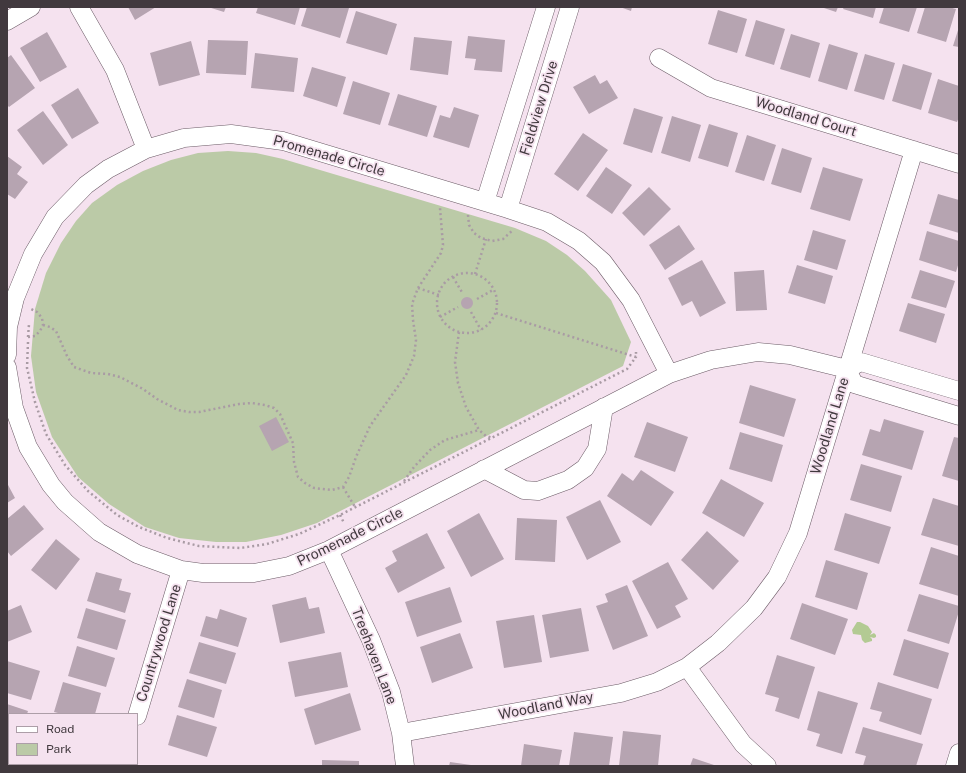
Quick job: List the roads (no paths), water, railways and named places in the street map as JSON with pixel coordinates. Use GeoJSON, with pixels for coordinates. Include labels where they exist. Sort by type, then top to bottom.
{"type":"FeatureCollection","features":[{"type":"Feature","properties":{"kind":"street"},"geometry":{"type":"LineString","coordinates":[[7,21],[31,7]]}},
{"type":"Feature","properties":{"kind":"street"},"geometry":{"type":"LineString","coordinates":[[79,7],[115,70],[146,149]]}},
{"type":"Feature","properties":{"kind":"street","name":"Fieldview Drive"},"geometry":{"type":"LineString","coordinates":[[485,202],[546,7]]}},
{"type":"Feature","properties":{"kind":"street","name":"Fieldview Drive"},"geometry":{"type":"LineString","coordinates":[[513,211],[570,7]]}},
{"type":"Feature","properties":{"kind":"street","name":"Woodland Court"},"geometry":{"type":"LineString","coordinates":[[659,58],[711,88],[959,164]]}},
{"type":"Feature","properties":{"kind":"street","name":"Promenade Circle"},"geometry":{"type":"LineString","coordinates":[[7,355],[8,327],[15,298],[33,254],[55,217],[86,185],[108,169],[146,149],[184,138],[231,134],[283,141],[467,196],[547,222],[578,241],[603,262],[631,300],[669,374]]}},
{"type":"Feature","properties":{"kind":"street","name":"Woodland Lane"},"geometry":{"type":"LineString","coordinates":[[687,668],[718,643],[754,608],[777,577],[798,533],[914,150]]}},
{"type":"Feature","properties":{"kind":"street","name":"Promenade Circle"},"geometry":{"type":"LineString","coordinates":[[7,367],[14,408],[28,447],[55,491],[65,502],[99,532],[137,554],[181,570],[203,573],[254,573],[289,566],[329,550],[669,374],[712,360],[758,352],[790,355],[847,369]]}},
{"type":"Feature","properties":{"kind":"street"},"geometry":{"type":"LineString","coordinates":[[959,391],[861,362],[847,369],[854,384],[959,416]]}},
{"type":"Feature","properties":{"kind":"street"},"geometry":{"type":"LineString","coordinates":[[484,469],[524,490],[538,491],[568,480],[585,468],[597,449],[604,407]]}},
{"type":"Feature","properties":{"kind":"street","name":"Treehaven Lane"},"geometry":{"type":"LineString","coordinates":[[329,550],[371,640],[391,692],[401,733],[405,766]]}},
{"type":"Feature","properties":{"kind":"street","name":"Countrywood Lane"},"geometry":{"type":"LineString","coordinates":[[138,713],[181,570]]}},
{"type":"Feature","properties":{"kind":"street"},"geometry":{"type":"LineString","coordinates":[[687,668],[743,744],[767,766]]}},
{"type":"Feature","properties":{"kind":"street","name":"Woodland Way"},"geometry":{"type":"LineString","coordinates":[[401,733],[621,692],[657,682],[687,668]]}},
{"type":"Feature","properties":{"kind":"street"},"geometry":{"type":"LineString","coordinates":[[955,766],[959,753]]}}]}
